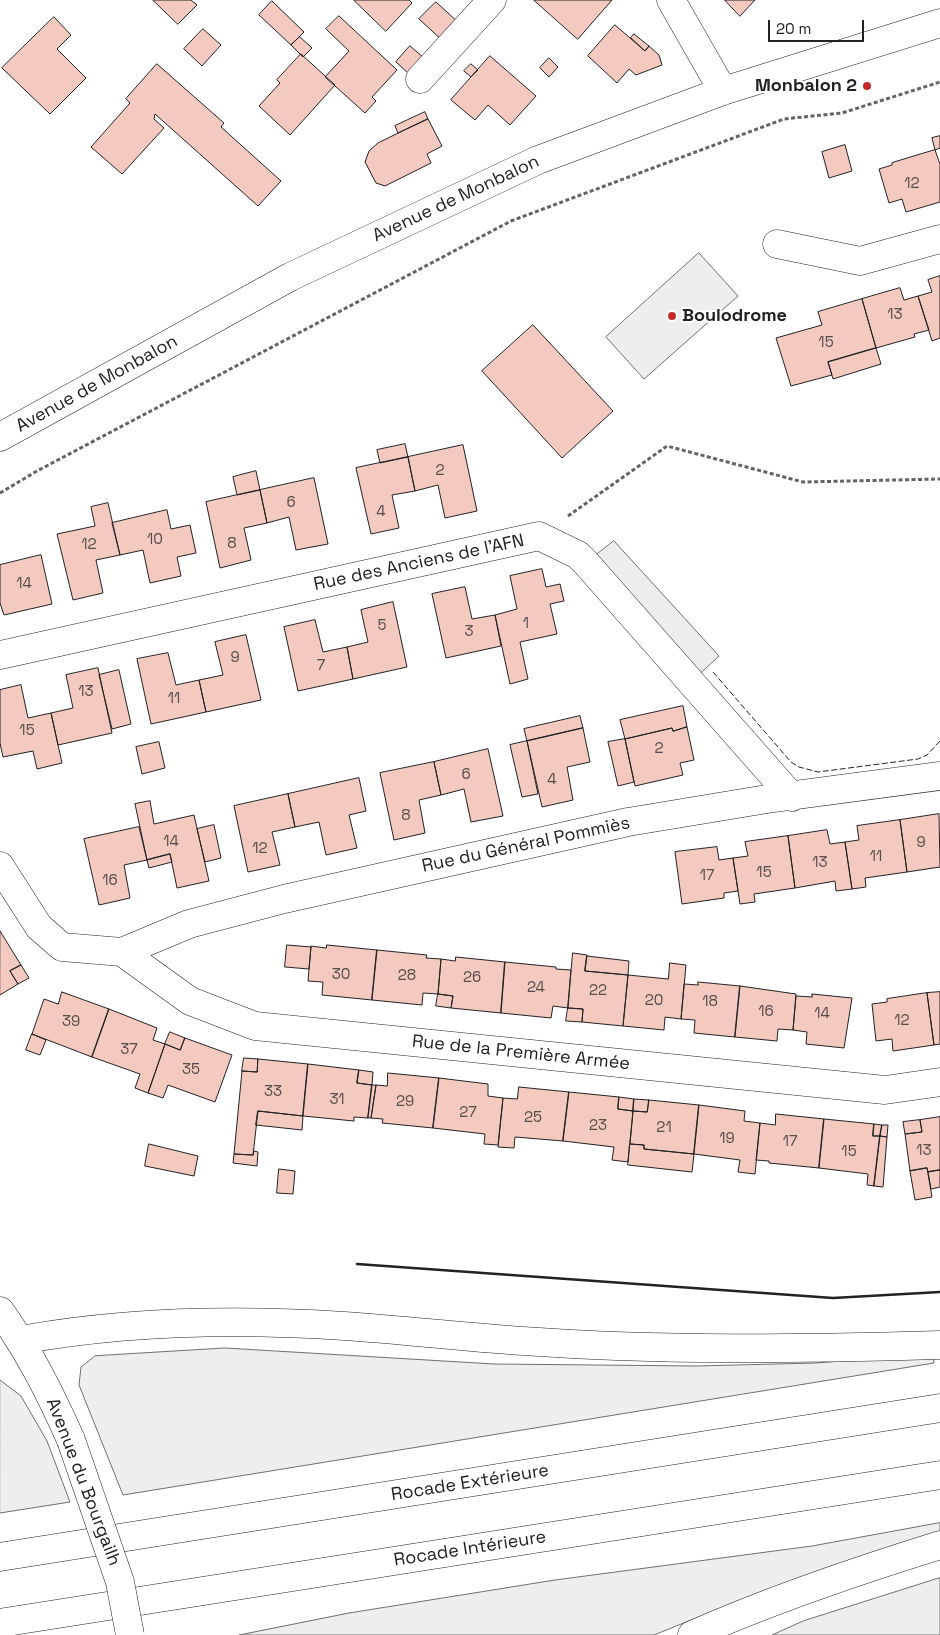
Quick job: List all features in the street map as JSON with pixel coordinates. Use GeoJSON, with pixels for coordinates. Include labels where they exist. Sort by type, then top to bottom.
{"type":"FeatureCollection","features":[{"type":"Feature","properties":{"kind":"main road"},"geometry":{"type":"LineString","coordinates":[[420,79],[492,0]]}},
{"type":"Feature","properties":{"kind":"main road"},"geometry":{"type":"LineString","coordinates":[[671,0],[723,91]]}},
{"type":"Feature","properties":{"kind":"main road","name":"Avenue de Monbalon"},"geometry":{"type":"LineString","coordinates":[[0,437],[290,277],[538,160],[723,91],[940,23]]}},
{"type":"Feature","properties":{"kind":"main road"},"geometry":{"type":"LineString","coordinates":[[777,244],[860,261],[940,239]]}},
{"type":"Feature","properties":{"kind":"main road","name":"Rue des Anciens de l'AFN"},"geometry":{"type":"LineString","coordinates":[[0,655],[539,536],[578,556],[586,563],[792,796]]}},
{"type":"Feature","properties":{"kind":"main road","name":"Rue du Général Pommiès"},"geometry":{"type":"LineString","coordinates":[[122,952],[189,924],[284,899],[628,822],[938,774]]}},
{"type":"Feature","properties":{"kind":"main road"},"geometry":{"type":"LineString","coordinates":[[0,866],[39,927],[62,947],[122,952]]}},
{"type":"Feature","properties":{"kind":"main road","name":"Rue de la Première Armée"},"geometry":{"type":"LineString","coordinates":[[122,952],[190,1001],[255,1026],[885,1090],[940,1082]]}},
{"type":"Feature","properties":{"kind":"main road","name":"Avenue du Bourgailh"},"geometry":{"type":"LineString","coordinates":[[0,1310],[10,1342],[46,1385],[71,1440],[120,1582],[130,1635]]}},
{"type":"Feature","properties":{"kind":"main road"},"geometry":{"type":"LineString","coordinates":[[10,1342],[58,1333],[203,1322],[343,1326],[524,1342],[730,1349],[940,1345]]}},
{"type":"Feature","properties":{"kind":"main road","name":"Rocade Extérieure"},"geometry":{"type":"LineString","coordinates":[[0,1557],[940,1408]]}},
{"type":"Feature","properties":{"kind":"main road","name":"Rocade Intérieure"},"geometry":{"type":"LineString","coordinates":[[0,1623],[940,1475]]}},
{"type":"Feature","properties":{"kind":"main road"},"geometry":{"type":"LineString","coordinates":[[692,1635],[730,1618],[849,1574],[940,1544]]}},
{"type":"Feature","properties":{"kind":"path"},"geometry":{"type":"LineString","coordinates":[[0,493],[63,457],[512,220],[784,119],[842,113],[940,82]]}},
{"type":"Feature","properties":{"kind":"path"},"geometry":{"type":"LineString","coordinates":[[539,536],[667,446],[803,482],[940,479]]}},
{"type":"Feature","properties":{"kind":"shaded area","name":"Boulodrome"},"geometry":{"type":"Polygon","coordinates":[[[699,253],[738,296],[644,379],[606,337],[699,253]]]}},
{"type":"Feature","properties":{"kind":"shaded area"},"geometry":{"type":"Polygon","coordinates":[[[614,541],[719,656],[691,682],[586,563],[614,541]]]}},
{"type":"Feature","properties":{"kind":"shaded area"},"geometry":{"type":"Polygon","coordinates":[[[225,1348],[494,1364],[696,1366],[816,1363],[933,1354],[934,1363],[123,1495],[79,1385],[81,1367],[95,1356],[225,1348]]]}},
{"type":"Feature","properties":{"kind":"shaded area"},"geometry":{"type":"Polygon","coordinates":[[[0,1380],[21,1396],[47,1441],[70,1502],[0,1513],[0,1380]]]}},
{"type":"Feature","properties":{"kind":"shaded area"},"geometry":{"type":"Polygon","coordinates":[[[940,1523],[940,1534],[760,1594],[654,1635],[239,1635],[349,1613],[555,1580],[812,1546],[940,1523]]]}},
{"type":"Feature","properties":{"kind":"shaded area"},"geometry":{"type":"Polygon","coordinates":[[[940,1578],[940,1635],[772,1635],[803,1621],[940,1578]]]}},
{"type":"Feature","properties":{"kind":"building"},"geometry":{"type":"Polygon","coordinates":[[[153,0],[191,0],[197,5],[178,24],[153,0]]]}},
{"type":"Feature","properties":{"kind":"building"},"geometry":{"type":"Polygon","coordinates":[[[354,0],[409,0],[412,3],[386,31],[354,0]]]}},
{"type":"Feature","properties":{"kind":"building"},"geometry":{"type":"Polygon","coordinates":[[[534,0],[612,0],[578,39],[534,0]]]}},
{"type":"Feature","properties":{"kind":"building"},"geometry":{"type":"Polygon","coordinates":[[[725,0],[755,0],[740,16],[725,0]]]}},
{"type":"Feature","properties":{"kind":"building"},"geometry":{"type":"Polygon","coordinates":[[[272,1],[304,32],[291,45],[259,15],[272,1]]]}},
{"type":"Feature","properties":{"kind":"building"},"geometry":{"type":"Polygon","coordinates":[[[436,2],[459,23],[443,41],[419,19],[436,2]]]}},
{"type":"Feature","properties":{"kind":"building"},"geometry":{"type":"Polygon","coordinates":[[[339,16],[397,70],[372,97],[376,101],[365,113],[325,77],[349,51],[326,29],[339,16]]]}},
{"type":"Feature","properties":{"kind":"building"},"geometry":{"type":"Polygon","coordinates":[[[54,17],[71,35],[57,49],[86,78],[50,114],[2,68],[54,17]]]}},
{"type":"Feature","properties":{"kind":"building"},"geometry":{"type":"Polygon","coordinates":[[[615,25],[645,51],[649,46],[659,55],[662,65],[636,75],[629,69],[617,83],[588,56],[615,25]]]}},
{"type":"Feature","properties":{"kind":"building"},"geometry":{"type":"Polygon","coordinates":[[[203,29],[221,45],[202,66],[184,49],[203,29]]]}},
{"type":"Feature","properties":{"kind":"building"},"geometry":{"type":"Polygon","coordinates":[[[634,34],[649,46],[645,51],[631,38],[634,34]]]}},
{"type":"Feature","properties":{"kind":"building"},"geometry":{"type":"Polygon","coordinates":[[[300,37],[312,48],[303,57],[291,45],[300,37]]]}},
{"type":"Feature","properties":{"kind":"building"},"geometry":{"type":"Polygon","coordinates":[[[410,46],[424,58],[409,74],[396,62],[410,46]]]}},
{"type":"Feature","properties":{"kind":"building"},"geometry":{"type":"Polygon","coordinates":[[[301,54],[335,85],[290,135],[259,106],[280,83],[277,80],[301,54]]]}},
{"type":"Feature","properties":{"kind":"building"},"geometry":{"type":"Polygon","coordinates":[[[490,56],[536,96],[510,125],[488,105],[475,120],[451,100],[490,56]]]}},
{"type":"Feature","properties":{"kind":"building"},"geometry":{"type":"Polygon","coordinates":[[[549,58],[558,67],[549,77],[540,68],[549,58]]]}},
{"type":"Feature","properties":{"kind":"building"},"geometry":{"type":"Polygon","coordinates":[[[157,64],[224,123],[221,127],[281,181],[258,206],[155,114],[154,119],[164,128],[122,174],[91,147],[130,103],[126,99],[157,64]]]}},
{"type":"Feature","properties":{"kind":"building"},"geometry":{"type":"Polygon","coordinates":[[[471,64],[478,70],[471,77],[464,71],[471,64]]]}},
{"type":"Feature","properties":{"kind":"building"},"geometry":{"type":"Polygon","coordinates":[[[425,112],[428,119],[398,133],[395,126],[425,112]]]}},
{"type":"Feature","properties":{"kind":"building"},"geometry":{"type":"Polygon","coordinates":[[[428,119],[442,146],[427,154],[431,163],[385,186],[376,183],[365,162],[369,151],[378,143],[428,119]]]}},
{"type":"Feature","properties":{"kind":"building"},"geometry":{"type":"Polygon","coordinates":[[[940,136],[940,148],[935,150],[932,138],[940,136]]]}},
{"type":"Feature","properties":{"kind":"building"},"geometry":{"type":"Polygon","coordinates":[[[845,145],[852,171],[829,178],[822,152],[845,145]]]}},
{"type":"Feature","properties":{"kind":"building"},"geometry":{"type":"Polygon","coordinates":[[[935,150],[940,164],[940,202],[906,212],[902,199],[889,203],[879,169],[892,165],[892,163],[935,150]]]}},
{"type":"Feature","properties":{"kind":"building"},"geometry":{"type":"Polygon","coordinates":[[[940,276],[940,338],[932,341],[918,296],[932,292],[928,280],[940,276]]]}},
{"type":"Feature","properties":{"kind":"building"},"geometry":{"type":"Polygon","coordinates":[[[900,288],[904,300],[918,296],[929,330],[914,334],[915,337],[876,348],[862,299],[900,288]]]}},
{"type":"Feature","properties":{"kind":"building"},"geometry":{"type":"Polygon","coordinates":[[[862,299],[876,348],[828,362],[832,375],[791,386],[776,338],[822,325],[818,312],[862,299]]]}},
{"type":"Feature","properties":{"kind":"building"},"geometry":{"type":"Polygon","coordinates":[[[533,325],[613,411],[562,458],[482,371],[533,325]]]}},
{"type":"Feature","properties":{"kind":"building"},"geometry":{"type":"Polygon","coordinates":[[[876,348],[881,364],[833,379],[828,362],[876,348]]]}},
{"type":"Feature","properties":{"kind":"building"},"geometry":{"type":"Polygon","coordinates":[[[405,444],[408,457],[380,463],[377,450],[405,444]]]}},
{"type":"Feature","properties":{"kind":"building"},"geometry":{"type":"Polygon","coordinates":[[[463,445],[477,511],[445,518],[438,485],[415,491],[408,457],[463,445]]]}},
{"type":"Feature","properties":{"kind":"building"},"geometry":{"type":"Polygon","coordinates":[[[408,457],[415,491],[392,495],[399,528],[371,534],[356,468],[408,457]]]}},
{"type":"Feature","properties":{"kind":"building"},"geometry":{"type":"Polygon","coordinates":[[[256,471],[260,490],[237,495],[233,477],[256,471]]]}},
{"type":"Feature","properties":{"kind":"building"},"geometry":{"type":"Polygon","coordinates":[[[314,478],[328,544],[296,550],[289,517],[267,523],[260,490],[314,478]]]}},
{"type":"Feature","properties":{"kind":"building"},"geometry":{"type":"Polygon","coordinates":[[[260,490],[267,523],[244,528],[251,560],[220,568],[206,502],[260,490]]]}},
{"type":"Feature","properties":{"kind":"building"},"geometry":{"type":"Polygon","coordinates":[[[108,503],[120,555],[96,560],[103,593],[73,600],[57,534],[95,526],[91,507],[108,503]]]}},
{"type":"Feature","properties":{"kind":"building"},"geometry":{"type":"Polygon","coordinates":[[[167,510],[171,529],[190,525],[196,553],[177,557],[181,576],[150,583],[143,550],[120,555],[112,523],[167,510]]]}},
{"type":"Feature","properties":{"kind":"building"},"geometry":{"type":"Polygon","coordinates":[[[41,555],[52,604],[4,615],[0,603],[0,565],[41,555]]]}},
{"type":"Feature","properties":{"kind":"building"},"geometry":{"type":"Polygon","coordinates":[[[542,569],[546,587],[560,584],[564,601],[550,604],[557,634],[520,642],[528,679],[510,684],[495,615],[517,609],[510,576],[542,569]]]}},
{"type":"Feature","properties":{"kind":"building"},"geometry":{"type":"Polygon","coordinates":[[[465,587],[472,619],[495,615],[501,646],[446,658],[432,594],[465,587]]]}},
{"type":"Feature","properties":{"kind":"building"},"geometry":{"type":"Polygon","coordinates":[[[393,602],[407,667],[353,679],[347,647],[368,642],[361,610],[393,602]]]}},
{"type":"Feature","properties":{"kind":"building"},"geometry":{"type":"Polygon","coordinates":[[[315,620],[323,652],[347,647],[353,679],[298,691],[284,627],[315,620]]]}},
{"type":"Feature","properties":{"kind":"building"},"geometry":{"type":"Polygon","coordinates":[[[246,635],[261,700],[206,712],[199,680],[223,675],[215,642],[246,635]]]}},
{"type":"Feature","properties":{"kind":"building"},"geometry":{"type":"Polygon","coordinates":[[[168,653],[176,685],[199,680],[206,712],[151,724],[137,659],[168,653]]]}},
{"type":"Feature","properties":{"kind":"building"},"geometry":{"type":"Polygon","coordinates":[[[98,668],[112,733],[58,745],[51,713],[73,708],[66,675],[98,668]]]}},
{"type":"Feature","properties":{"kind":"building"},"geometry":{"type":"Polygon","coordinates":[[[119,670],[131,724],[112,729],[99,675],[119,670]]]}},
{"type":"Feature","properties":{"kind":"building"},"geometry":{"type":"Polygon","coordinates":[[[21,685],[28,718],[51,713],[62,763],[37,769],[33,751],[3,757],[0,743],[0,690],[21,685]]]}},
{"type":"Feature","properties":{"kind":"building"},"geometry":{"type":"Polygon","coordinates":[[[683,706],[687,727],[673,731],[672,728],[625,739],[620,720],[683,706]]]}},
{"type":"Feature","properties":{"kind":"building"},"geometry":{"type":"Polygon","coordinates":[[[580,716],[583,728],[527,741],[524,729],[580,716]]]}},
{"type":"Feature","properties":{"kind":"building"},"geometry":{"type":"Polygon","coordinates":[[[687,727],[694,760],[680,763],[683,775],[635,786],[625,739],[672,728],[673,731],[687,727]]]}},
{"type":"Feature","properties":{"kind":"building"},"geometry":{"type":"Polygon","coordinates":[[[583,728],[590,762],[567,767],[573,800],[542,807],[527,741],[583,728]]]}},
{"type":"Feature","properties":{"kind":"building"},"geometry":{"type":"Polygon","coordinates":[[[625,739],[634,782],[618,786],[608,742],[625,739]]]}},
{"type":"Feature","properties":{"kind":"building"},"geometry":{"type":"Polygon","coordinates":[[[527,741],[538,794],[522,797],[510,745],[527,741]]]}},
{"type":"Feature","properties":{"kind":"building"},"geometry":{"type":"Polygon","coordinates":[[[159,742],[165,768],[142,774],[136,747],[159,742]]]}},
{"type":"Feature","properties":{"kind":"building"},"geometry":{"type":"Polygon","coordinates":[[[488,749],[503,816],[471,822],[464,789],[441,795],[434,762],[488,749]]]}},
{"type":"Feature","properties":{"kind":"building"},"geometry":{"type":"Polygon","coordinates":[[[434,762],[441,795],[419,800],[425,833],[394,840],[380,773],[434,762]]]}},
{"type":"Feature","properties":{"kind":"building"},"geometry":{"type":"Polygon","coordinates":[[[359,778],[366,811],[349,815],[357,848],[326,855],[319,822],[295,827],[288,794],[359,778]]]}},
{"type":"Feature","properties":{"kind":"building"},"geometry":{"type":"Polygon","coordinates":[[[288,794],[295,827],[272,832],[280,865],[248,872],[234,806],[288,794]]]}},
{"type":"Feature","properties":{"kind":"building"},"geometry":{"type":"Polygon","coordinates":[[[150,801],[154,824],[194,815],[209,881],[177,888],[170,854],[147,860],[135,804],[150,801]]]}},
{"type":"Feature","properties":{"kind":"building"},"geometry":{"type":"Polygon","coordinates":[[[939,814],[940,867],[907,872],[900,820],[939,814]]]}},
{"type":"Feature","properties":{"kind":"building"},"geometry":{"type":"Polygon","coordinates":[[[900,820],[907,872],[865,878],[866,887],[852,889],[845,842],[859,840],[857,826],[900,820]]]}},
{"type":"Feature","properties":{"kind":"building"},"geometry":{"type":"Polygon","coordinates":[[[214,825],[221,858],[205,862],[197,829],[214,825]]]}},
{"type":"Feature","properties":{"kind":"building"},"geometry":{"type":"Polygon","coordinates":[[[139,827],[147,860],[124,865],[130,898],[99,905],[84,839],[139,827]]]}},
{"type":"Feature","properties":{"kind":"building"},"geometry":{"type":"Polygon","coordinates":[[[827,830],[830,844],[845,842],[852,889],[836,891],[835,881],[795,888],[788,836],[827,830]]]}},
{"type":"Feature","properties":{"kind":"building"},"geometry":{"type":"Polygon","coordinates":[[[788,836],[795,888],[754,894],[755,902],[740,904],[733,858],[748,856],[745,842],[788,836]]]}},
{"type":"Feature","properties":{"kind":"building"},"geometry":{"type":"Polygon","coordinates":[[[717,847],[719,860],[733,858],[738,891],[724,893],[724,898],[682,904],[675,852],[717,847]]]}},
{"type":"Feature","properties":{"kind":"building"},"geometry":{"type":"Polygon","coordinates":[[[170,854],[172,862],[149,868],[147,860],[170,854]]]}},
{"type":"Feature","properties":{"kind":"building"},"geometry":{"type":"Polygon","coordinates":[[[0,931],[21,965],[10,971],[18,984],[0,995],[0,931]]]}},
{"type":"Feature","properties":{"kind":"building"},"geometry":{"type":"Polygon","coordinates":[[[287,945],[311,947],[309,969],[285,967],[287,945]]]}},
{"type":"Feature","properties":{"kind":"building"},"geometry":{"type":"Polygon","coordinates":[[[327,945],[377,950],[372,1000],[322,995],[323,982],[308,981],[311,946],[326,948],[327,945]]]}},
{"type":"Feature","properties":{"kind":"building"},"geometry":{"type":"Polygon","coordinates":[[[377,950],[427,955],[426,958],[441,959],[438,994],[423,993],[422,1005],[372,1000],[377,950]]]}},
{"type":"Feature","properties":{"kind":"building"},"geometry":{"type":"Polygon","coordinates":[[[573,953],[587,955],[585,971],[628,975],[623,1026],[582,1022],[583,1009],[568,1008],[573,953]]]}},
{"type":"Feature","properties":{"kind":"building"},"geometry":{"type":"Polygon","coordinates":[[[587,956],[629,961],[628,975],[585,971],[587,956]]]}},
{"type":"Feature","properties":{"kind":"building"},"geometry":{"type":"Polygon","coordinates":[[[456,957],[505,962],[501,1013],[451,1008],[453,996],[438,994],[441,959],[455,961],[456,957]]]}},
{"type":"Feature","properties":{"kind":"building"},"geometry":{"type":"Polygon","coordinates":[[[505,962],[571,970],[568,1008],[553,1006],[551,1018],[501,1013],[505,962]]]}},
{"type":"Feature","properties":{"kind":"building"},"geometry":{"type":"Polygon","coordinates":[[[670,963],[686,965],[681,1019],[665,1017],[664,1030],[623,1026],[628,975],[668,979],[670,963]]]}},
{"type":"Feature","properties":{"kind":"building"},"geometry":{"type":"Polygon","coordinates":[[[21,965],[29,978],[18,984],[10,971],[21,965]]]}},
{"type":"Feature","properties":{"kind":"building"},"geometry":{"type":"Polygon","coordinates":[[[698,982],[740,986],[735,1037],[694,1033],[695,1020],[681,1019],[684,984],[698,985],[698,982]]]}},
{"type":"Feature","properties":{"kind":"building"},"geometry":{"type":"Polygon","coordinates":[[[740,986],[796,994],[793,1030],[778,1029],[777,1041],[735,1037],[740,986]]]}},
{"type":"Feature","properties":{"kind":"building"},"geometry":{"type":"Polygon","coordinates":[[[62,992],[109,1009],[92,1057],[32,1034],[44,999],[58,1004],[62,992]]]}},
{"type":"Feature","properties":{"kind":"building"},"geometry":{"type":"Polygon","coordinates":[[[940,992],[940,1044],[934,1045],[927,993],[940,992]]]}},
{"type":"Feature","properties":{"kind":"building"},"geometry":{"type":"Polygon","coordinates":[[[927,993],[934,1045],[893,1051],[892,1039],[876,1041],[872,1004],[887,1002],[887,999],[927,993]]]}},
{"type":"Feature","properties":{"kind":"building"},"geometry":{"type":"Polygon","coordinates":[[[438,994],[453,996],[451,1008],[436,1006],[438,994]]]}},
{"type":"Feature","properties":{"kind":"building"},"geometry":{"type":"Polygon","coordinates":[[[812,994],[852,998],[844,1048],[806,1044],[807,1032],[793,1030],[796,996],[812,997],[812,994]]]}},
{"type":"Feature","properties":{"kind":"building"},"geometry":{"type":"Polygon","coordinates":[[[568,1008],[583,1009],[582,1022],[566,1021],[568,1008]]]}},
{"type":"Feature","properties":{"kind":"building"},"geometry":{"type":"Polygon","coordinates":[[[109,1009],[157,1028],[153,1040],[165,1044],[148,1093],[135,1088],[140,1074],[92,1057],[109,1009]]]}},
{"type":"Feature","properties":{"kind":"building"},"geometry":{"type":"Polygon","coordinates":[[[170,1032],[185,1038],[180,1050],[165,1044],[170,1032]]]}},
{"type":"Feature","properties":{"kind":"building"},"geometry":{"type":"Polygon","coordinates":[[[32,1034],[46,1040],[40,1055],[26,1050],[32,1034]]]}},
{"type":"Feature","properties":{"kind":"building"},"geometry":{"type":"Polygon","coordinates":[[[185,1038],[232,1055],[215,1102],[168,1085],[163,1098],[148,1093],[165,1044],[180,1050],[185,1038]]]}},
{"type":"Feature","properties":{"kind":"building"},"geometry":{"type":"Polygon","coordinates":[[[244,1058],[258,1059],[257,1072],[242,1071],[244,1058]]]}},
{"type":"Feature","properties":{"kind":"building"},"geometry":{"type":"Polygon","coordinates":[[[258,1059],[308,1064],[303,1116],[258,1111],[253,1155],[234,1154],[242,1071],[257,1072],[258,1059]]]}},
{"type":"Feature","properties":{"kind":"building"},"geometry":{"type":"Polygon","coordinates":[[[308,1064],[359,1070],[357,1083],[372,1085],[368,1118],[354,1117],[354,1121],[303,1116],[308,1064]]]}},
{"type":"Feature","properties":{"kind":"building"},"geometry":{"type":"Polygon","coordinates":[[[359,1070],[373,1072],[372,1085],[357,1083],[359,1070]]]}},
{"type":"Feature","properties":{"kind":"building"},"geometry":{"type":"Polygon","coordinates":[[[388,1073],[439,1078],[433,1128],[382,1123],[383,1119],[371,1118],[376,1085],[387,1086],[388,1073]]]}},
{"type":"Feature","properties":{"kind":"building"},"geometry":{"type":"Polygon","coordinates":[[[439,1078],[488,1084],[488,1096],[503,1098],[498,1145],[484,1144],[485,1134],[433,1128],[439,1078]]]}},
{"type":"Feature","properties":{"kind":"building"},"geometry":{"type":"Polygon","coordinates":[[[372,1085],[376,1085],[371,1118],[368,1118],[372,1085]]]}},
{"type":"Feature","properties":{"kind":"building"},"geometry":{"type":"Polygon","coordinates":[[[519,1087],[569,1092],[563,1141],[515,1137],[514,1148],[498,1147],[503,1098],[517,1099],[519,1087]]]}},
{"type":"Feature","properties":{"kind":"building"},"geometry":{"type":"Polygon","coordinates":[[[569,1092],[619,1097],[618,1109],[633,1111],[628,1162],[612,1160],[614,1147],[563,1141],[569,1092]]]}},
{"type":"Feature","properties":{"kind":"building"},"geometry":{"type":"Polygon","coordinates":[[[619,1097],[634,1099],[633,1111],[618,1109],[619,1097]]]}},
{"type":"Feature","properties":{"kind":"building"},"geometry":{"type":"Polygon","coordinates":[[[634,1099],[649,1100],[647,1112],[633,1111],[634,1099]]]}},
{"type":"Feature","properties":{"kind":"building"},"geometry":{"type":"Polygon","coordinates":[[[649,1100],[699,1105],[694,1154],[644,1149],[644,1145],[630,1144],[633,1111],[647,1112],[649,1100]]]}},
{"type":"Feature","properties":{"kind":"building"},"geometry":{"type":"Polygon","coordinates":[[[699,1105],[745,1111],[744,1121],[760,1123],[755,1174],[738,1172],[740,1160],[694,1154],[699,1105]]]}},
{"type":"Feature","properties":{"kind":"building"},"geometry":{"type":"Polygon","coordinates":[[[258,1111],[303,1116],[302,1130],[256,1125],[258,1111]]]}},
{"type":"Feature","properties":{"kind":"building"},"geometry":{"type":"Polygon","coordinates":[[[776,1114],[824,1119],[819,1168],[756,1160],[760,1123],[775,1125],[776,1114]]]}},
{"type":"Feature","properties":{"kind":"building"},"geometry":{"type":"Polygon","coordinates":[[[940,1117],[940,1170],[928,1172],[927,1168],[910,1171],[905,1134],[922,1132],[920,1120],[940,1117]]]}},
{"type":"Feature","properties":{"kind":"building"},"geometry":{"type":"Polygon","coordinates":[[[824,1119],[874,1124],[873,1136],[880,1136],[874,1186],[867,1185],[868,1174],[819,1168],[824,1119]]]}},
{"type":"Feature","properties":{"kind":"building"},"geometry":{"type":"Polygon","coordinates":[[[920,1120],[922,1132],[905,1134],[903,1122],[920,1120]]]}},
{"type":"Feature","properties":{"kind":"building"},"geometry":{"type":"Polygon","coordinates":[[[874,1124],[882,1125],[880,1136],[873,1136],[874,1124]]]}},
{"type":"Feature","properties":{"kind":"building"},"geometry":{"type":"Polygon","coordinates":[[[882,1125],[888,1125],[887,1137],[880,1136],[882,1125]]]}},
{"type":"Feature","properties":{"kind":"building"},"geometry":{"type":"Polygon","coordinates":[[[880,1136],[887,1137],[883,1187],[874,1186],[880,1136]]]}},
{"type":"Feature","properties":{"kind":"building"},"geometry":{"type":"Polygon","coordinates":[[[149,1144],[198,1156],[194,1176],[145,1166],[149,1144]]]}},
{"type":"Feature","properties":{"kind":"building"},"geometry":{"type":"Polygon","coordinates":[[[630,1144],[644,1145],[644,1149],[694,1154],[692,1172],[628,1165],[630,1144]]]}},
{"type":"Feature","properties":{"kind":"building"},"geometry":{"type":"Polygon","coordinates":[[[254,1151],[258,1152],[257,1166],[233,1163],[234,1154],[253,1155],[254,1151]]]}},
{"type":"Feature","properties":{"kind":"building"},"geometry":{"type":"Polygon","coordinates":[[[927,1168],[932,1197],[915,1200],[910,1171],[927,1168]]]}},
{"type":"Feature","properties":{"kind":"building"},"geometry":{"type":"Polygon","coordinates":[[[279,1169],[295,1171],[293,1194],[277,1193],[279,1169]]]}},
{"type":"Feature","properties":{"kind":"building"},"geometry":{"type":"Polygon","coordinates":[[[940,1170],[940,1187],[931,1189],[928,1172],[940,1170]]]}},
{"type":"Feature","properties":{"kind":"fence"},"geometry":{"type":"LineString","coordinates":[[713,672],[791,762],[799,767],[818,772],[918,759],[927,755],[940,741]]}},
{"type":"Feature","properties":{"kind":"wall"},"geometry":{"type":"LineString","coordinates":[[357,1264],[833,1298],[940,1292]]}},
{"type":"Feature","properties":{"kind":"place","name":"Monbalon 2"},"geometry":{"type":"Point","coordinates":[867,86]}},
{"type":"Feature","properties":{"kind":"place","name":"Boulodrome"},"geometry":{"type":"Point","coordinates":[672,316]}}]}
